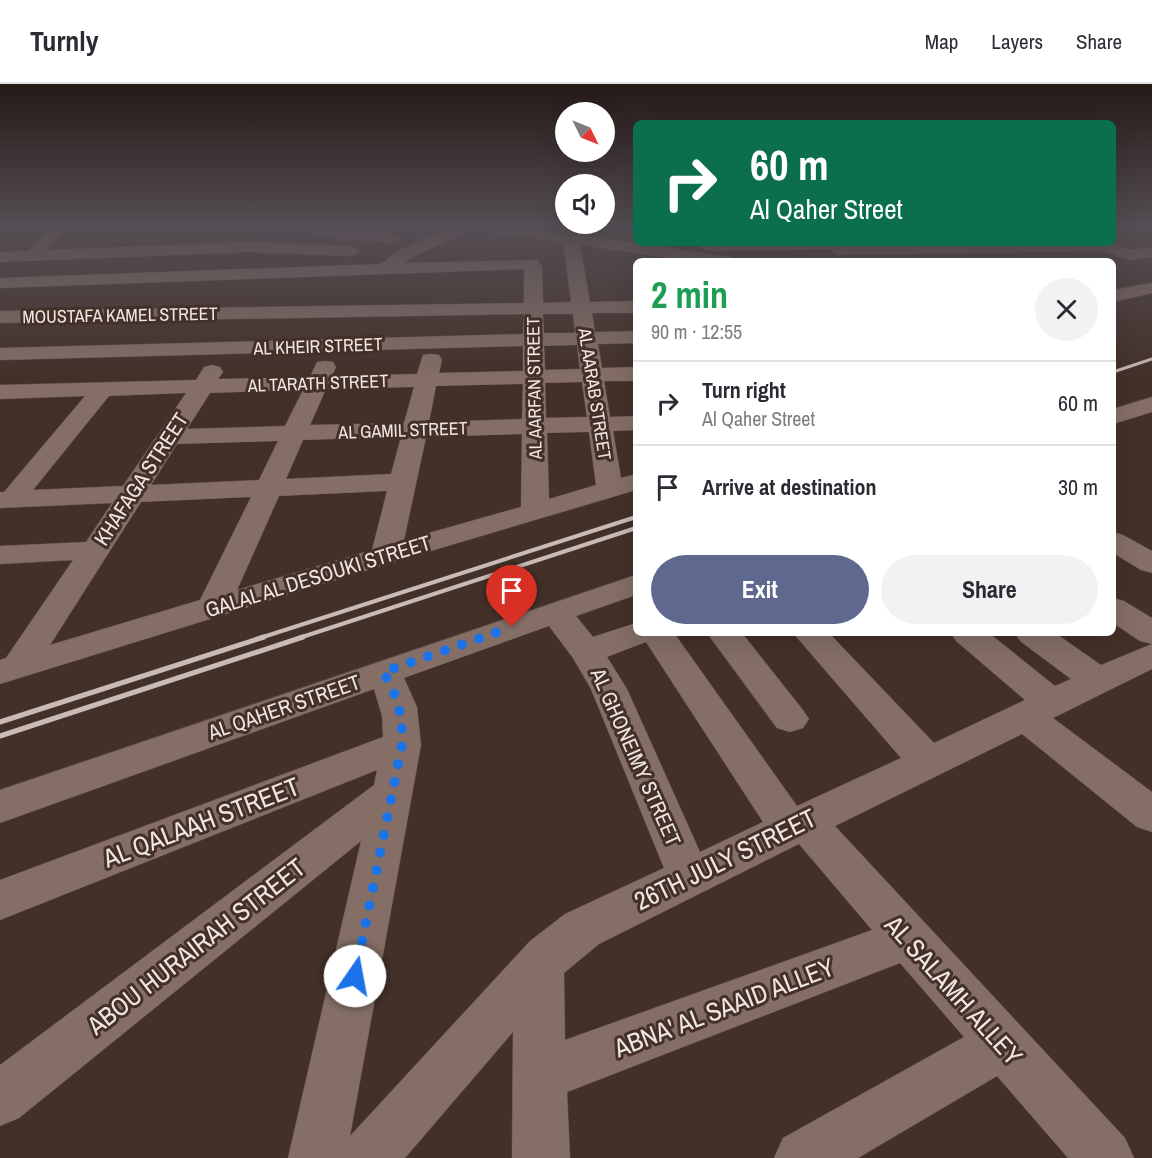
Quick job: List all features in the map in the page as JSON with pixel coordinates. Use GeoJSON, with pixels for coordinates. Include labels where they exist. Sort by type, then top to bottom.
{"type":"FeatureCollection","features":[{"type":"Feature","properties":{"kind":"street"},"geometry":{"type":"LineString","coordinates":[[4,320],[68,277]]}},
{"type":"Feature","properties":{"kind":"street"},"geometry":{"type":"LineString","coordinates":[[255,277],[255,293]]}},
{"type":"Feature","properties":{"kind":"street"},"geometry":{"type":"LineString","coordinates":[[0,283],[66,280],[255,293],[308,277]]}},
{"type":"Feature","properties":{"kind":"street"},"geometry":{"type":"LineString","coordinates":[[308,301],[324,277]]}},
{"type":"Feature","properties":{"kind":"street"},"geometry":{"type":"LineString","coordinates":[[411,290],[415,277]]}},
{"type":"Feature","properties":{"kind":"street"},"geometry":{"type":"LineString","coordinates":[[430,277],[446,288]]}},
{"type":"Feature","properties":{"kind":"street"},"geometry":{"type":"LineString","coordinates":[[386,555],[450,277]]}},
{"type":"Feature","properties":{"kind":"street"},"geometry":{"type":"LineString","coordinates":[[446,288],[483,277]]}},
{"type":"Feature","properties":{"kind":"street"},"geometry":{"type":"LineString","coordinates":[[527,277],[527,287],[578,286]]}},
{"type":"Feature","properties":{"kind":"street","name":"AL AARAB STREET"},"geometry":{"type":"LineString","coordinates":[[577,277],[600,424],[623,486]]}},
{"type":"Feature","properties":{"kind":"street","name":"MOUSTAFA KAMEL STREET"},"geometry":{"type":"LineString","coordinates":[[4,320],[255,293],[308,301],[355,301],[446,288],[527,287],[582,308],[633,307]]}},
{"type":"Feature","properties":{"kind":"street","name":"AL AARFAN STREET"},"geometry":{"type":"LineString","coordinates":[[527,287],[533,340],[535,511]]}},
{"type":"Feature","properties":{"kind":"street"},"geometry":{"type":"LineString","coordinates":[[1116,295],[1152,288]]}},
{"type":"Feature","properties":{"kind":"street","name":"KHAFAGA STREET"},"geometry":{"type":"LineString","coordinates":[[9,669],[95,550],[228,348],[255,293]]}},
{"type":"Feature","properties":{"kind":"street"},"geometry":{"type":"LineString","coordinates":[[41,297],[170,295]]}},
{"type":"Feature","properties":{"kind":"street"},"geometry":{"type":"LineString","coordinates":[[213,608],[355,301]]}},
{"type":"Feature","properties":{"kind":"street","name":"AL KHEIR STREET"},"geometry":{"type":"LineString","coordinates":[[0,354],[633,337]]}},
{"type":"Feature","properties":{"kind":"street"},"geometry":{"type":"LineString","coordinates":[[0,411],[10,392],[62,353]]}},
{"type":"Feature","properties":{"kind":"street","name":"AL TARATH STREET"},"geometry":{"type":"LineString","coordinates":[[10,392],[633,374]]}},
{"type":"Feature","properties":{"kind":"street"},"geometry":{"type":"LineString","coordinates":[[6,500],[103,389]]}},
{"type":"Feature","properties":{"kind":"street"},"geometry":{"type":"LineString","coordinates":[[1116,416],[1152,404]]}},
{"type":"Feature","properties":{"kind":"street","name":"AL GAMIL STREET"},"geometry":{"type":"LineString","coordinates":[[169,437],[633,423]]}},
{"type":"Feature","properties":{"kind":"street"},"geometry":{"type":"LineString","coordinates":[[6,500],[402,482]]}},
{"type":"Feature","properties":{"kind":"street","name":"GALAL AL DESOUKI STREET"},"geometry":{"type":"LineString","coordinates":[[9,669],[623,486]]}},
{"type":"Feature","properties":{"kind":"street"},"geometry":{"type":"LineString","coordinates":[[1116,543],[1152,564]]}},
{"type":"Feature","properties":{"kind":"street"},"geometry":{"type":"LineString","coordinates":[[0,555],[95,550]]}},
{"type":"Feature","properties":{"kind":"street","name":"AL QAHER STREET"},"geometry":{"type":"LineString","coordinates":[[0,807],[633,585]]}},
{"type":"Feature","properties":{"kind":"street"},"geometry":{"type":"LineString","coordinates":[[1116,610],[1152,633]]}},
{"type":"Feature","properties":{"kind":"street","name":"AL GHONEIMY STREET"},"geometry":{"type":"LineString","coordinates":[[555,612],[587,652],[618,709],[689,876]]}},
{"type":"Feature","properties":{"kind":"street"},"geometry":{"type":"LineString","coordinates":[[587,652],[633,635]]}},
{"type":"Feature","properties":{"kind":"street","name":"AL SALAMH ALLEY"},"geometry":{"type":"LineString","coordinates":[[659,636],[796,825],[908,938],[1105,1158]]}},
{"type":"Feature","properties":{"kind":"street"},"geometry":{"type":"LineString","coordinates":[[726,636],[790,719]]}},
{"type":"Feature","properties":{"kind":"street"},"geometry":{"type":"LineString","coordinates":[[813,636],[928,762]]}},
{"type":"Feature","properties":{"kind":"street"},"geometry":{"type":"LineString","coordinates":[[971,636],[1039,709],[1152,815]]}},
{"type":"Feature","properties":{"kind":"street"},"geometry":{"type":"LineString","coordinates":[[1036,636],[1096,680]]}},
{"type":"Feature","properties":{"kind":"street","name":"26TH JULY STREET"},"geometry":{"type":"LineString","coordinates":[[368,1158],[538,966],[562,942],[582,928],[1152,655]]}},
{"type":"Feature","properties":{"kind":"street"},"geometry":{"type":"LineString","coordinates":[[317,1158],[402,745],[403,724],[399,705],[393,688],[383,672]]}},
{"type":"Feature","properties":{"kind":"street","name":"AL QALAAH STREET"},"geometry":{"type":"LineString","coordinates":[[0,900],[402,745]]}},
{"type":"Feature","properties":{"kind":"street","name":"ABOU HURAIRAH STREET"},"geometry":{"type":"LineString","coordinates":[[0,1099],[392,793]]}},
{"type":"Feature","properties":{"kind":"street","name":"ABNA' AL SAAID ALLEY"},"geometry":{"type":"LineString","coordinates":[[540,1076],[908,938]]}},
{"type":"Feature","properties":{"kind":"street"},"geometry":{"type":"LineString","coordinates":[[538,966],[541,1158]]}},
{"type":"Feature","properties":{"kind":"street"},"geometry":{"type":"LineString","coordinates":[[803,1158],[1003,1044]]}},
{"type":"Feature","properties":{"kind":"railway"},"geometry":{"type":"LineString","coordinates":[[1116,371],[1152,359]]}},
{"type":"Feature","properties":{"kind":"railway"},"geometry":{"type":"LineString","coordinates":[[260,638],[633,518]]}},
{"type":"Feature","properties":{"kind":"railway"},"geometry":{"type":"LineString","coordinates":[[299,638],[633,529]]}},
{"type":"Feature","properties":{"kind":"railway"},"geometry":{"type":"LineString","coordinates":[[0,722],[264,637]]}},
{"type":"Feature","properties":{"kind":"railway"},"geometry":{"type":"LineString","coordinates":[[0,736],[303,637]]}},
{"type":"Feature","properties":{"kind":"route"},"geometry":{"type":"LineString","coordinates":[[355,976],[402,745],[403,724],[399,705],[393,688],[383,672],[512,627]]}}]}
